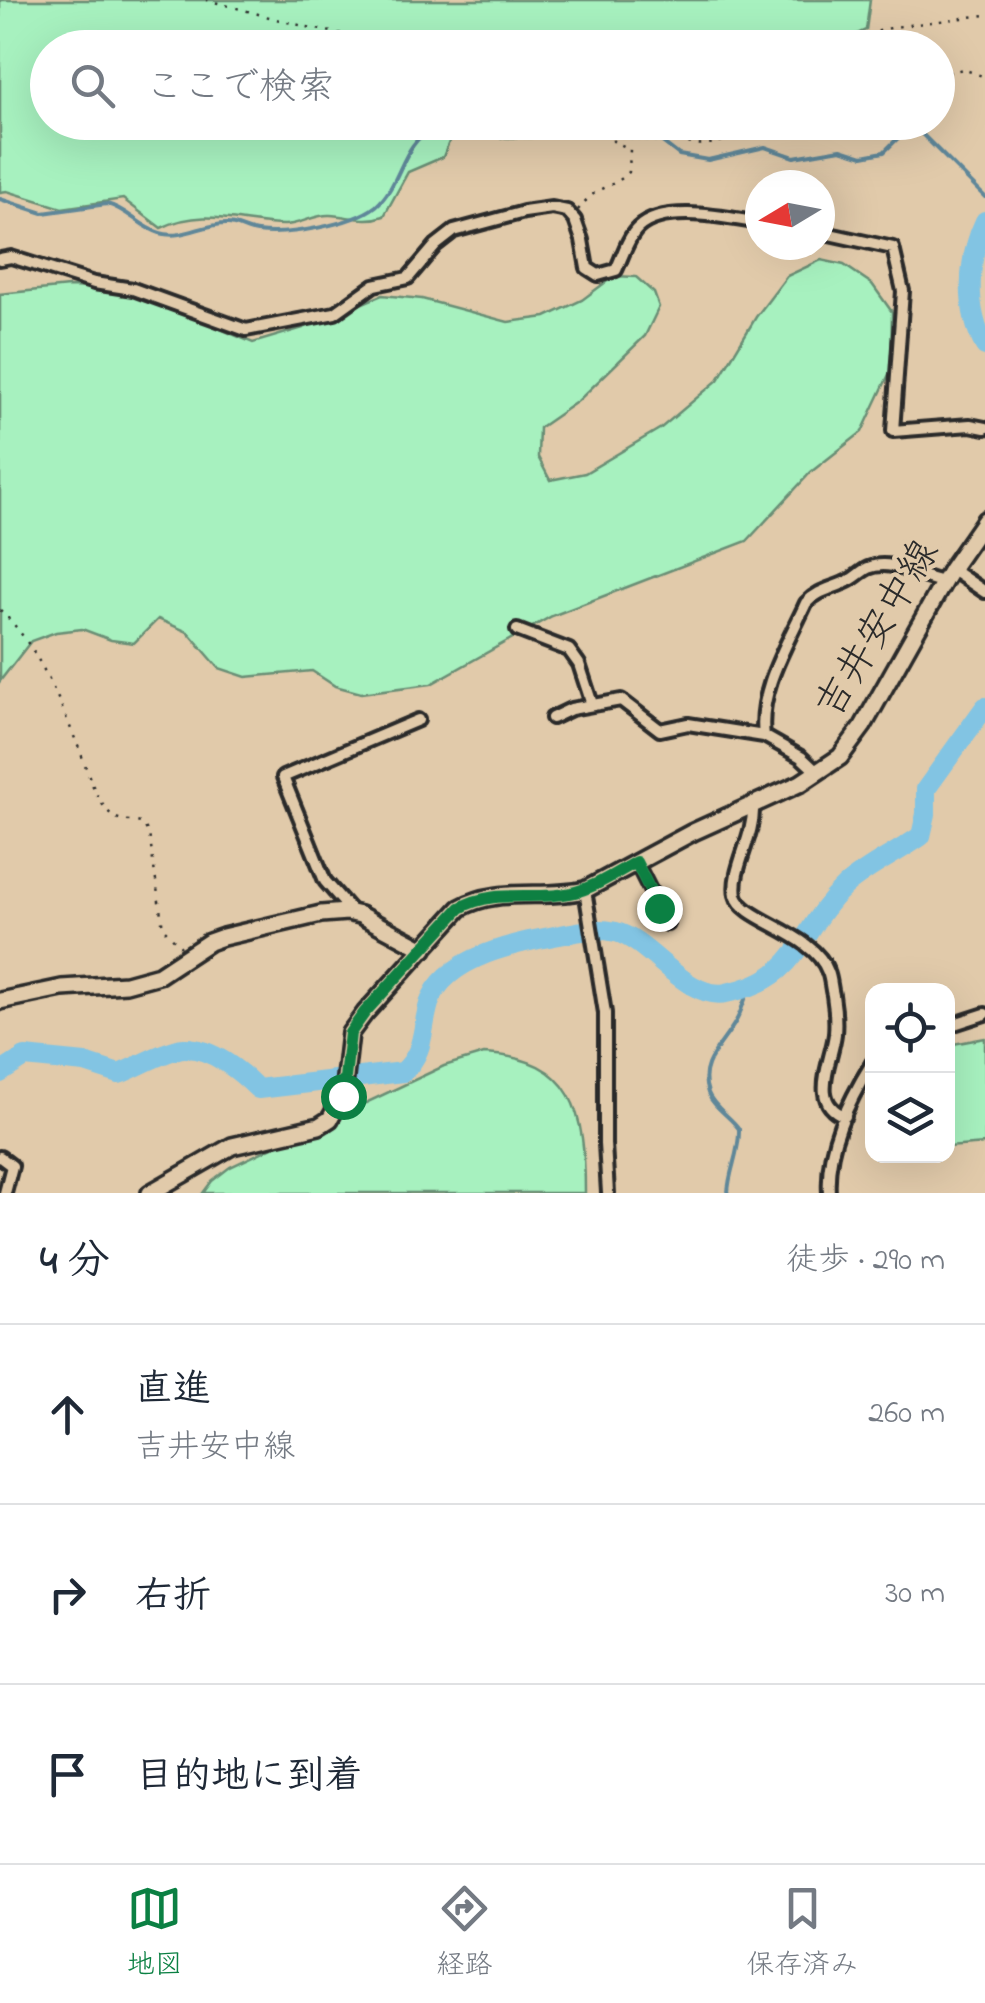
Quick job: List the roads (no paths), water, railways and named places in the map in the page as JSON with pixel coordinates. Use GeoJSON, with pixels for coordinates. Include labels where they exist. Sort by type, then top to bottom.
{"type":"FeatureCollection","features":[{"type":"Feature","properties":{"kind":"main road","name":"吉井安中線"},"geometry":{"type":"LineString","coordinates":[[150,1193],[232,1146],[319,1126],[330,1119],[339,1108],[344,1088],[350,1033],[460,908],[476,899],[566,894],[586,898],[636,862],[818,773],[840,757],[863,726],[948,576],[985,520]]}},
{"type":"Feature","properties":{"kind":"main road"},"geometry":{"type":"LineString","coordinates":[[0,1002],[62,988],[126,984],[159,976],[223,937],[335,912],[354,914],[424,949]]}},
{"type":"Feature","properties":{"kind":"street"},"geometry":{"type":"LineString","coordinates":[[0,259],[10,257],[94,282],[134,288],[246,330],[335,313],[374,285],[408,278],[436,245],[454,231],[524,212],[552,208],[567,211],[574,220],[587,268],[598,274],[616,270],[638,228],[660,218],[685,214],[745,220]]}},
{"type":"Feature","properties":{"kind":"street"},"geometry":{"type":"LineString","coordinates":[[835,235],[893,248],[903,291],[893,431],[985,428]]}},
{"type":"Feature","properties":{"kind":"street"},"geometry":{"type":"LineString","coordinates":[[764,736],[764,697],[813,595],[882,565],[896,566],[930,580],[948,576],[985,592]]}},
{"type":"Feature","properties":{"kind":"street"},"geometry":{"type":"LineString","coordinates":[[517,630],[569,650],[580,664],[592,704]]}},
{"type":"Feature","properties":{"kind":"street"},"geometry":{"type":"LineString","coordinates":[[552,718],[592,704],[626,701],[660,730],[694,724],[764,736],[818,773]]}},
{"type":"Feature","properties":{"kind":"street"},"geometry":{"type":"LineString","coordinates":[[354,914],[325,881],[282,777],[418,720]]}},
{"type":"Feature","properties":{"kind":"street"},"geometry":{"type":"LineString","coordinates":[[753,804],[750,838],[736,876],[738,902],[745,910],[803,943],[828,970],[835,1034],[824,1092],[829,1106],[845,1116]]}},
{"type":"Feature","properties":{"kind":"street"},"geometry":{"type":"LineString","coordinates":[[636,862],[666,924]]}},
{"type":"Feature","properties":{"kind":"street"},"geometry":{"type":"LineString","coordinates":[[586,898],[606,1040],[604,1144],[608,1193]]}},
{"type":"Feature","properties":{"kind":"street"},"geometry":{"type":"LineString","coordinates":[[955,1024],[985,1014]]}},
{"type":"Feature","properties":{"kind":"street"},"geometry":{"type":"LineString","coordinates":[[830,1193],[829,1162],[845,1116],[867,1073]]}},
{"type":"Feature","properties":{"kind":"street"},"geometry":{"type":"LineString","coordinates":[[0,1158],[12,1166],[6,1193]]}},
{"type":"Feature","properties":{"kind":"waterway"},"geometry":{"type":"LineString","coordinates":[[0,199],[43,213],[107,204],[169,235],[228,224],[257,232],[302,231],[352,219],[376,206],[418,140]]}},
{"type":"Feature","properties":{"kind":"waterway"},"geometry":{"type":"LineString","coordinates":[[653,140],[661,141],[679,155],[708,160],[765,147],[794,157],[841,149],[863,156],[884,152],[896,140]]}},
{"type":"Feature","properties":{"kind":"waterway"},"geometry":{"type":"LineString","coordinates":[[928,140],[985,197]]}},
{"type":"Feature","properties":{"kind":"waterway"},"geometry":{"type":"LineString","coordinates":[[985,221],[975,252],[971,284],[974,317],[985,346]]}},
{"type":"Feature","properties":{"kind":"waterway"},"geometry":{"type":"LineString","coordinates":[[0,1073],[25,1057],[85,1063],[119,1074],[184,1048],[215,1056],[258,1089],[403,1072],[419,1049],[429,1004],[451,973],[510,946],[588,930],[616,932],[629,938],[683,980],[711,993],[751,986],[785,964],[845,886],[921,836],[926,789],[985,707]]}},
{"type":"Feature","properties":{"kind":"waterway"},"geometry":{"type":"LineString","coordinates":[[728,1193],[739,1129],[710,1098],[706,1072],[752,985]]}}]}
